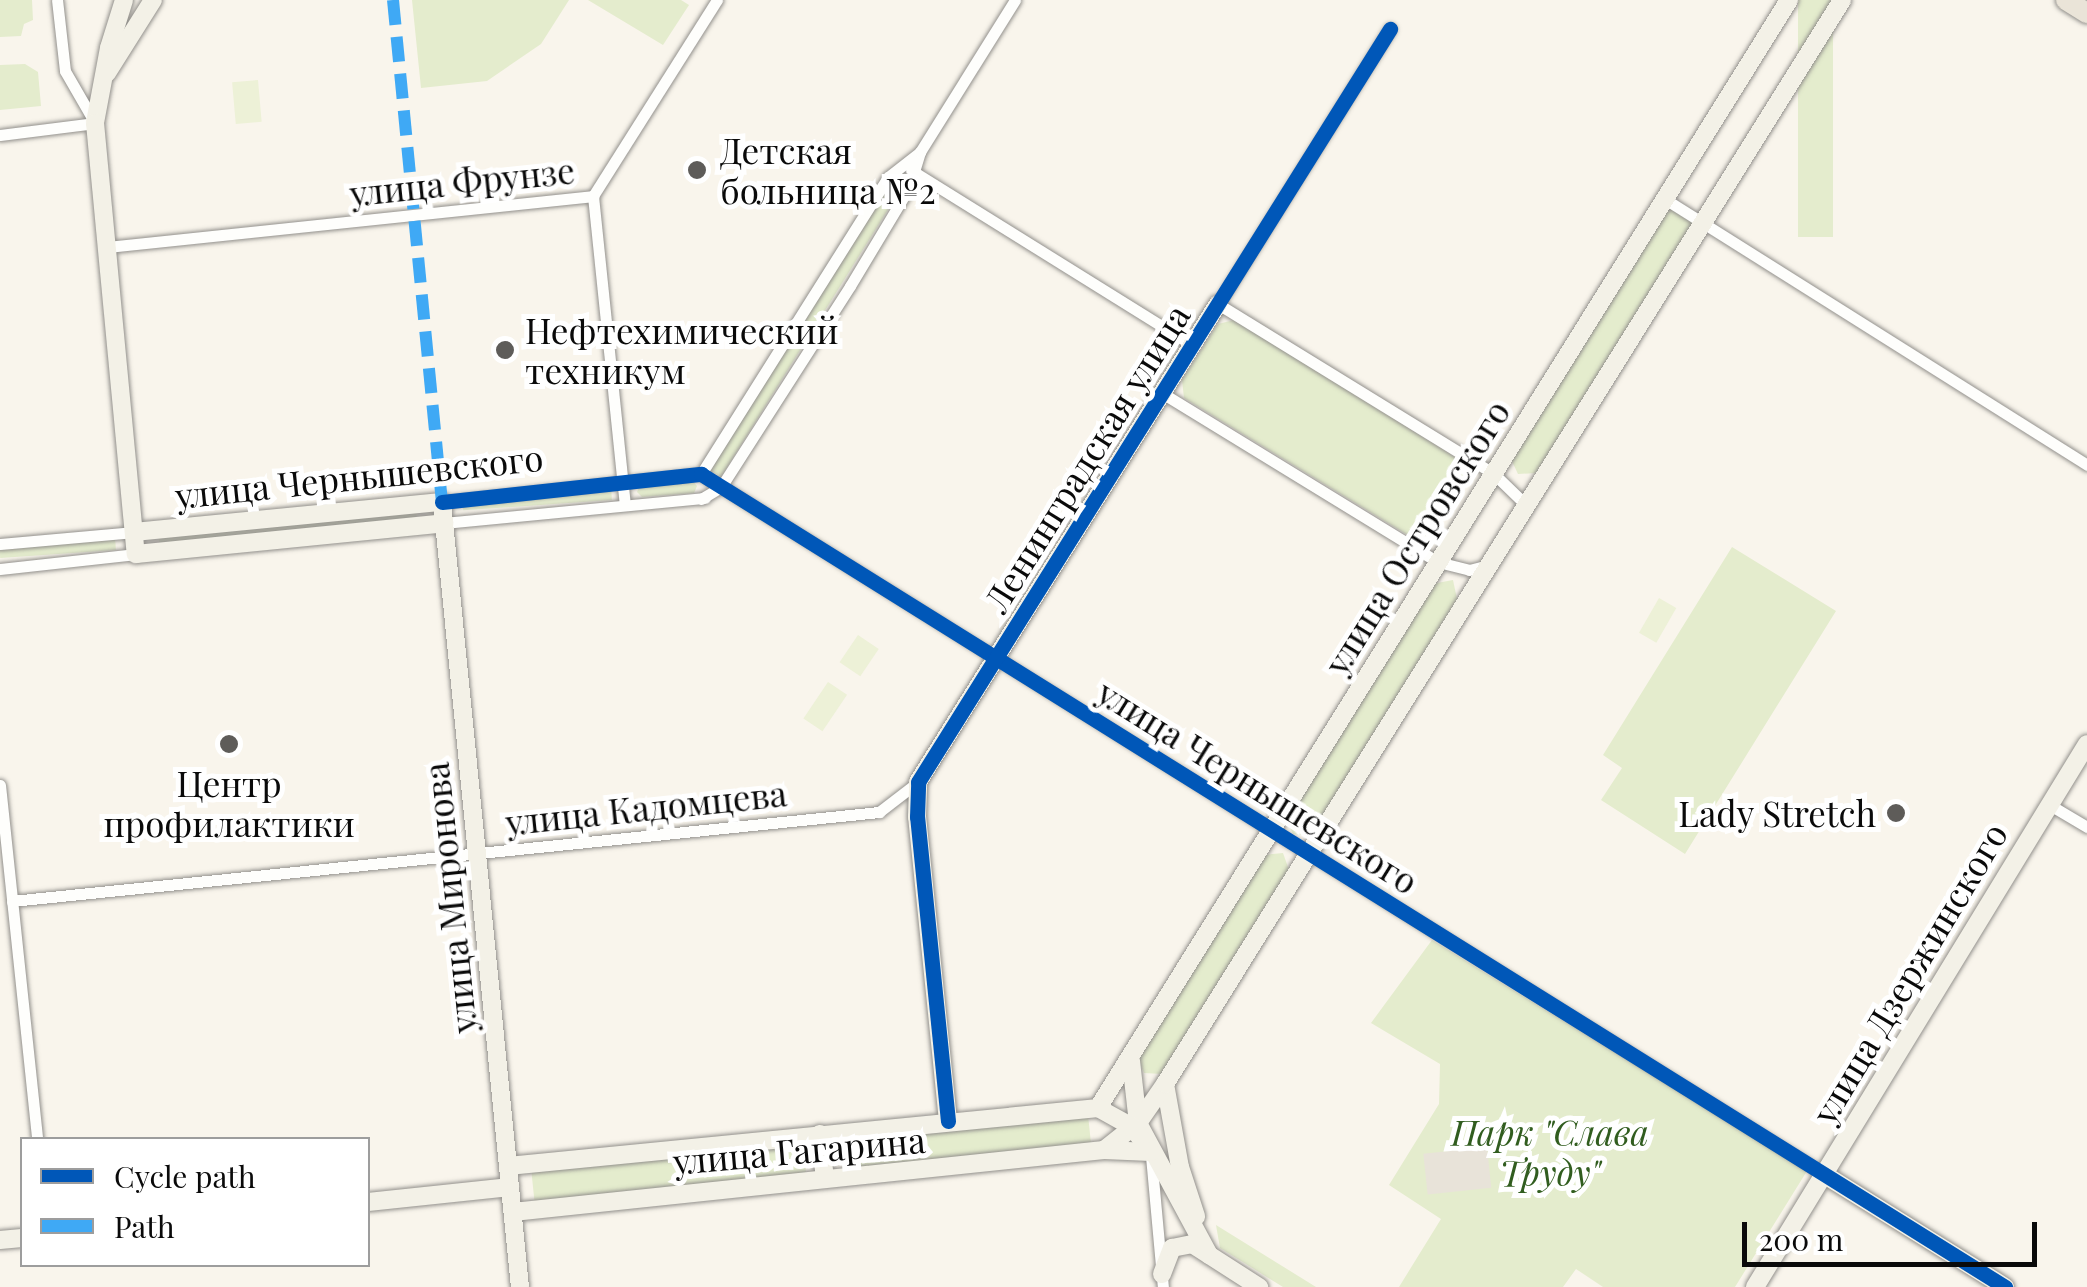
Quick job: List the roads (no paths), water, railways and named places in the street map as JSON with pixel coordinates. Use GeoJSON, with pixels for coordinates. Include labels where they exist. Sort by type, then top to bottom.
{"type":"FeatureCollection","features":[{"type":"Feature","properties":{"kind":"main road"},"geometry":{"type":"LineString","coordinates":[[124,0],[95,123],[136,554]]}},
{"type":"Feature","properties":{"kind":"main road"},"geometry":{"type":"LineString","coordinates":[[104,78],[153,0]]}},
{"type":"Feature","properties":{"kind":"main road","name":"улица Островского"},"geometry":{"type":"LineString","coordinates":[[1098,1108],[1131,1061],[1789,0]]}},
{"type":"Feature","properties":{"kind":"main road"},"geometry":{"type":"LineString","coordinates":[[1104,1150],[1134,1125],[1165,1084],[1842,0]]}},
{"type":"Feature","properties":{"kind":"main road"},"geometry":{"type":"LineString","coordinates":[[2066,0],[2087,13]]}},
{"type":"Feature","properties":{"kind":"main road","name":"Ленинградская улица"},"geometry":{"type":"LineString","coordinates":[[918,782],[1218,304]]}},
{"type":"Feature","properties":{"kind":"main road","name":"улица Чернышевского"},"geometry":{"type":"LineString","coordinates":[[134,532],[442,502]]}},
{"type":"Feature","properties":{"kind":"main road","name":"улица Миронова"},"geometry":{"type":"LineString","coordinates":[[442,502],[520,1287]]}},
{"type":"Feature","properties":{"kind":"main road","name":"улица Чернышевского"},"geometry":{"type":"LineString","coordinates":[[136,554],[444,524]]}},
{"type":"Feature","properties":{"kind":"main road","name":"улица Дзержинского"},"geometry":{"type":"LineString","coordinates":[[1755,1287],[2087,744]]}},
{"type":"Feature","properties":{"kind":"main road"},"geometry":{"type":"LineString","coordinates":[[918,782],[916,817],[948,1121]]}},
{"type":"Feature","properties":{"kind":"main road"},"geometry":{"type":"LineString","coordinates":[[1131,1061],[1134,1078],[1148,1084],[1165,1084]]}},
{"type":"Feature","properties":{"kind":"main road"},"geometry":{"type":"LineString","coordinates":[[1131,1061],[1134,1125],[1209,1255]]}},
{"type":"Feature","properties":{"kind":"main road"},"geometry":{"type":"LineString","coordinates":[[1165,1084],[1180,1167],[1209,1255]]}},
{"type":"Feature","properties":{"kind":"main road"},"geometry":{"type":"LineString","coordinates":[[1098,1108],[1134,1125]]}},
{"type":"Feature","properties":{"kind":"main road"},"geometry":{"type":"LineString","coordinates":[[1098,1108],[1104,1150]]}},
{"type":"Feature","properties":{"kind":"main road","name":"улица Гагарина"},"geometry":{"type":"LineString","coordinates":[[508,1166],[1098,1108]]}},
{"type":"Feature","properties":{"kind":"main road"},"geometry":{"type":"LineString","coordinates":[[820,1134],[825,1179]]}},
{"type":"Feature","properties":{"kind":"main road","name":"улица Гагарина"},"geometry":{"type":"LineString","coordinates":[[513,1212],[1104,1150],[1151,1152]]}},
{"type":"Feature","properties":{"kind":"main road","name":"улица Чернышевского"},"geometry":{"type":"LineString","coordinates":[[1825,1175],[2005,1287]]}},
{"type":"Feature","properties":{"kind":"main road"},"geometry":{"type":"LineString","coordinates":[[370,1202],[510,1187]]}},
{"type":"Feature","properties":{"kind":"main road"},"geometry":{"type":"LineString","coordinates":[[1162,1280],[1166,1257],[1181,1244],[1192,1244],[1259,1287]]}},
{"type":"Feature","properties":{"kind":"street"},"geometry":{"type":"LineString","coordinates":[[0,135],[95,123],[65,71],[57,0]]}},
{"type":"Feature","properties":{"kind":"street","name":"улица Фрунзе"},"geometry":{"type":"LineString","coordinates":[[108,247],[593,196],[717,0]]}},
{"type":"Feature","properties":{"kind":"street"},"geometry":{"type":"LineString","coordinates":[[721,487],[850,286],[915,172],[920,152],[1015,0]]}},
{"type":"Feature","properties":{"kind":"street","name":"Ленинградская улица"},"geometry":{"type":"LineString","coordinates":[[1218,304],[1390,30]]}},
{"type":"Feature","properties":{"kind":"street"},"geometry":{"type":"LineString","coordinates":[[700,474],[888,177],[920,152]]}},
{"type":"Feature","properties":{"kind":"street"},"geometry":{"type":"LineString","coordinates":[[902,164],[1192,344]]}},
{"type":"Feature","properties":{"kind":"street"},"geometry":{"type":"LineString","coordinates":[[593,196],[626,504]]}},
{"type":"Feature","properties":{"kind":"street"},"geometry":{"type":"LineString","coordinates":[[1664,200],[2087,465]]}},
{"type":"Feature","properties":{"kind":"street"},"geometry":{"type":"LineString","coordinates":[[1218,304],[1493,473],[1525,504]]}},
{"type":"Feature","properties":{"kind":"street"},"geometry":{"type":"LineString","coordinates":[[1162,393],[1438,562],[1469,570],[1485,566]]}},
{"type":"Feature","properties":{"kind":"street","name":"улица Чернышевского"},"geometry":{"type":"LineString","coordinates":[[442,502],[700,474],[1825,1175]]}},
{"type":"Feature","properties":{"kind":"street","name":"улица Чернышевского"},"geometry":{"type":"LineString","coordinates":[[444,524],[701,498],[721,487]]}},
{"type":"Feature","properties":{"kind":"street"},"geometry":{"type":"LineString","coordinates":[[701,498],[734,496]]}},
{"type":"Feature","properties":{"kind":"street","name":"улица Чернышевского"},"geometry":{"type":"LineString","coordinates":[[0,544],[134,532]]}},
{"type":"Feature","properties":{"kind":"street","name":"улица Чернышевского"},"geometry":{"type":"LineString","coordinates":[[0,569],[136,554]]}},
{"type":"Feature","properties":{"kind":"street","name":"улица Кадомцева"},"geometry":{"type":"LineString","coordinates":[[12,901],[879,812],[918,782]]}},
{"type":"Feature","properties":{"kind":"street"},"geometry":{"type":"LineString","coordinates":[[0,785],[36,1137]]}},
{"type":"Feature","properties":{"kind":"street"},"geometry":{"type":"LineString","coordinates":[[2050,805],[2087,828]]}},
{"type":"Feature","properties":{"kind":"street"},"geometry":{"type":"LineString","coordinates":[[1151,1152],[1162,1280]]}},
{"type":"Feature","properties":{"kind":"place","name":"Детская больница №2"},"geometry":{"type":"Point","coordinates":[697,170]}},
{"type":"Feature","properties":{"kind":"place","name":"Нефтехимический техникум"},"geometry":{"type":"Point","coordinates":[505,350]}},
{"type":"Feature","properties":{"kind":"place","name":"Центр профилактики"},"geometry":{"type":"Point","coordinates":[229,744]}},
{"type":"Feature","properties":{"kind":"place","name":"Lady Stretch"},"geometry":{"type":"Point","coordinates":[1896,813]}},
{"type":"Feature","properties":{"kind":"park label","name":"Парк \"Слава Труду\""},"geometry":{"type":"Point","coordinates":[1550,1152]}}]}
